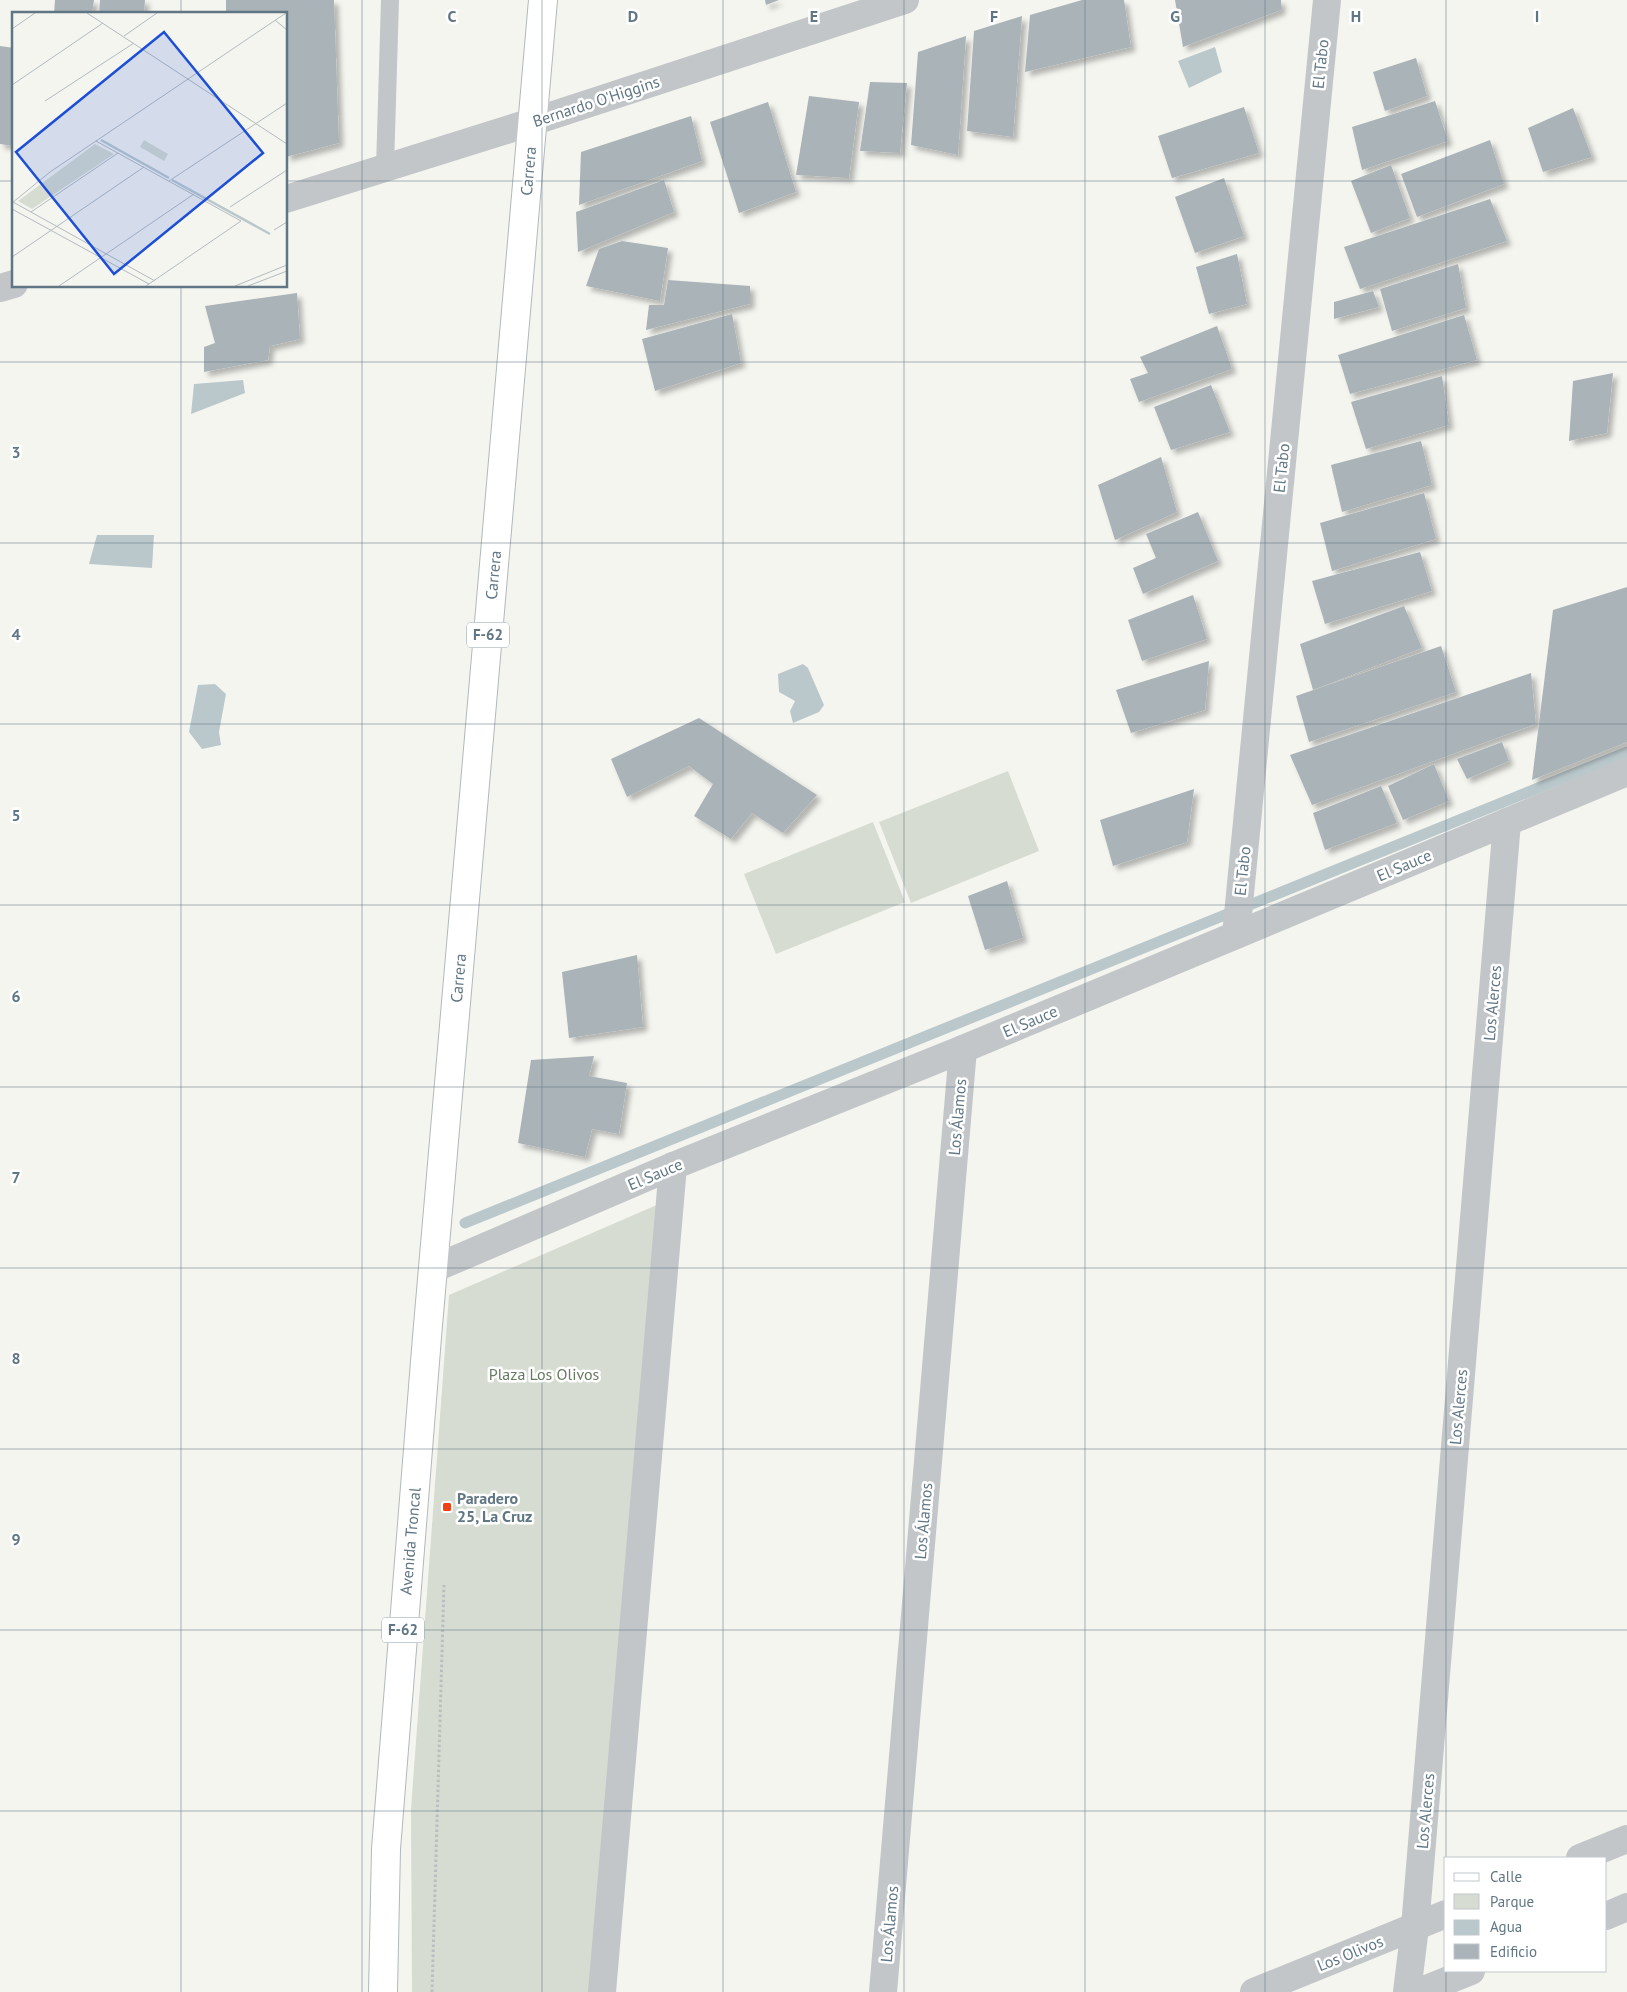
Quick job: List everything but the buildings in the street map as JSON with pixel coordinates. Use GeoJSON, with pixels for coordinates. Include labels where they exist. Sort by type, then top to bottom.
{"type":"FeatureCollection","features":[{"type":"Feature","properties":{"kind":"main road","name":"Carrera"},"geometry":{"type":"LineString","coordinates":[[432,1269],[543,0]]}},
{"type":"Feature","properties":{"kind":"main road","name":"Avenida Troncal"},"geometry":{"type":"LineString","coordinates":[[383,1992],[386,1849],[432,1269]]}},
{"type":"Feature","properties":{"kind":"street","name":"Bernardo O'Higgins"},"geometry":{"type":"LineString","coordinates":[[288,198],[532,122],[905,0]]}},
{"type":"Feature","properties":{"kind":"street","name":"El Tabo"},"geometry":{"type":"LineString","coordinates":[[1236,935],[1327,0]]}},
{"type":"Feature","properties":{"kind":"street","name":"El Sauce"},"geometry":{"type":"LineString","coordinates":[[432,1269],[674,1166],[963,1049],[1627,772]]}},
{"type":"Feature","properties":{"kind":"street","name":"Los Alerces"},"geometry":{"type":"LineString","coordinates":[[1407,1992],[1415,1927],[1507,822]]}},
{"type":"Feature","properties":{"kind":"street","name":"Los Álamos"},"geometry":{"type":"LineString","coordinates":[[883,1992],[963,1049]]}},
{"type":"Feature","properties":{"kind":"street"},"geometry":{"type":"LineString","coordinates":[[602,1992],[674,1166]]}},
{"type":"Feature","properties":{"kind":"street"},"geometry":{"type":"LineString","coordinates":[[1582,1857],[1627,1838]]}},
{"type":"Feature","properties":{"kind":"street"},"geometry":{"type":"LineString","coordinates":[[1607,1916],[1627,1907]]}},
{"type":"Feature","properties":{"kind":"street","name":"Los Olivos"},"geometry":{"type":"LineString","coordinates":[[1254,1992],[1444,1915]]}},
{"type":"Feature","properties":{"kind":"street"},"geometry":{"type":"LineString","coordinates":[[1419,1992],[1469,1972]]}},
{"type":"Feature","properties":{"kind":"lane"},"geometry":{"type":"LineString","coordinates":[[385,168],[390,0]]}},
{"type":"Feature","properties":{"kind":"path"},"geometry":{"type":"LineString","coordinates":[[432,1992],[444,1583]]}},
{"type":"Feature","properties":{"kind":"green space"},"geometry":{"type":"Polygon","coordinates":[[[1008,771],[1039,851],[911,903],[879,822],[1008,771]]]}},
{"type":"Feature","properties":{"kind":"green space"},"geometry":{"type":"Polygon","coordinates":[[[873,822],[905,902],[776,954],[744,874],[873,822]]]}},
{"type":"Feature","properties":{"kind":"green space","name":"Plaza Los Olivos"},"geometry":{"type":"Polygon","coordinates":[[[659,1204],[590,1992],[412,1992],[411,1809],[449,1295],[659,1204]]]}},
{"type":"Feature","properties":{"kind":"water"},"geometry":{"type":"Polygon","coordinates":[[[1215,47],[1222,72],[1189,88],[1178,61],[1215,47]]]}},
{"type":"Feature","properties":{"kind":"water"},"geometry":{"type":"Polygon","coordinates":[[[243,380],[245,393],[191,414],[194,384],[243,380]]]}},
{"type":"Feature","properties":{"kind":"water"},"geometry":{"type":"Polygon","coordinates":[[[97,535],[154,535],[152,568],[89,564],[97,535]]]}},
{"type":"Feature","properties":{"kind":"water"},"geometry":{"type":"Polygon","coordinates":[[[803,664],[808,668],[824,705],[819,712],[793,723],[790,711],[795,701],[779,692],[778,674],[803,664]]]}},
{"type":"Feature","properties":{"kind":"water"},"geometry":{"type":"Polygon","coordinates":[[[215,684],[226,694],[219,732],[221,745],[202,749],[189,732],[198,685],[215,684]]]}},
{"type":"Feature","properties":{"kind":"waterway"},"geometry":{"type":"LineString","coordinates":[[465,1223],[1627,752]]}},
{"type":"Feature","properties":{"kind":"place","name":"Paradero 25, La Cruz"},"geometry":{"type":"Point","coordinates":[447,1507]}}]}
